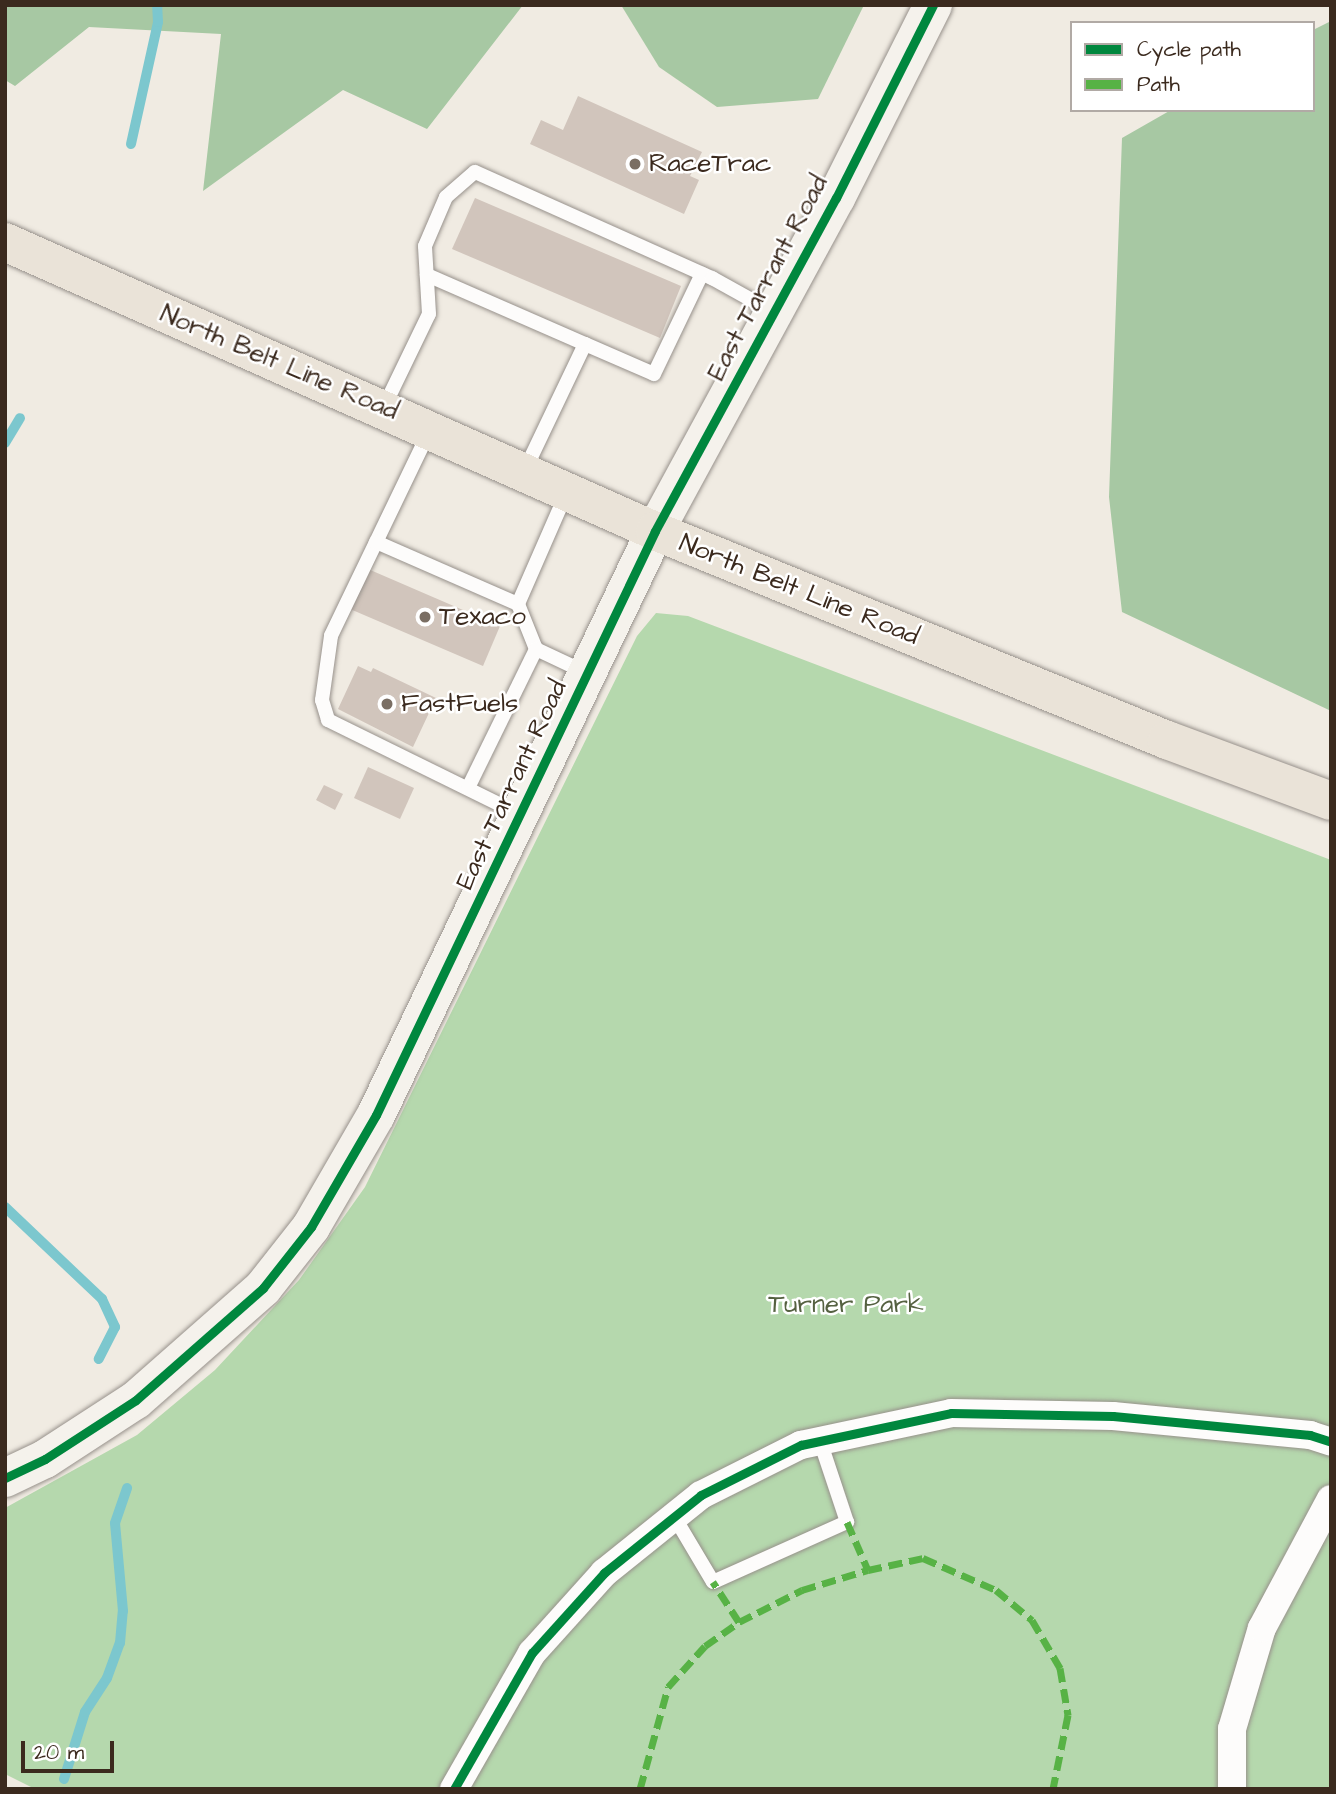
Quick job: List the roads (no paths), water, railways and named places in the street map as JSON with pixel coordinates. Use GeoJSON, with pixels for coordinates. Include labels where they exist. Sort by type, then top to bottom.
{"type":"FeatureCollection","features":[{"type":"Feature","properties":{"kind":"main road","name":"North Belt Line Road"},"geometry":{"type":"LineString","coordinates":[[5,242],[175,319],[568,489],[655,531],[1167,740],[1331,801]]}},
{"type":"Feature","properties":{"kind":"street","name":"East Tarrant Road"},"geometry":{"type":"LineString","coordinates":[[5,1478],[46,1459],[136,1400],[264,1287],[312,1227],[376,1115],[522,815],[655,531],[774,312],[933,5]]}},
{"type":"Feature","properties":{"kind":"street"},"geometry":{"type":"LineString","coordinates":[[454,1789],[532,1653],[604,1573],[701,1495],[801,1445],[951,1413],[1114,1416],[1310,1435],[1331,1442]]}},
{"type":"Feature","properties":{"kind":"street"},"geometry":{"type":"LineString","coordinates":[[1232,1789],[1232,1729],[1262,1628],[1331,1500]]}},
{"type":"Feature","properties":{"kind":"lane"},"geometry":{"type":"LineString","coordinates":[[383,408],[429,314],[425,246],[446,197],[475,172],[702,274],[774,312]]}},
{"type":"Feature","properties":{"kind":"lane"},"geometry":{"type":"LineString","coordinates":[[427,275],[654,373],[702,274]]}},
{"type":"Feature","properties":{"kind":"lane"},"geometry":{"type":"LineString","coordinates":[[525,470],[585,344]]}},
{"type":"Feature","properties":{"kind":"lane"},"geometry":{"type":"LineString","coordinates":[[430,428],[331,636],[322,700],[328,720],[522,815]]}},
{"type":"Feature","properties":{"kind":"lane"},"geometry":{"type":"LineString","coordinates":[[518,604],[568,489]]}},
{"type":"Feature","properties":{"kind":"lane"},"geometry":{"type":"LineString","coordinates":[[376,542],[518,604],[536,649],[588,674]]}},
{"type":"Feature","properties":{"kind":"lane"},"geometry":{"type":"LineString","coordinates":[[468,788],[536,649]]}},
{"type":"Feature","properties":{"kind":"lane"},"geometry":{"type":"LineString","coordinates":[[675,1518],[713,1582],[847,1522],[820,1441]]}},
{"type":"Feature","properties":{"kind":"waterway"},"geometry":{"type":"LineString","coordinates":[[131,144],[158,22],[157,5]]}},
{"type":"Feature","properties":{"kind":"waterway"},"geometry":{"type":"LineString","coordinates":[[5,443],[20,418]]}},
{"type":"Feature","properties":{"kind":"waterway"},"geometry":{"type":"LineString","coordinates":[[5,1207],[102,1299],[115,1327],[99,1359]]}},
{"type":"Feature","properties":{"kind":"waterway"},"geometry":{"type":"LineString","coordinates":[[64,1779],[85,1712],[107,1678],[120,1643],[123,1611],[115,1523],[127,1488]]}},
{"type":"Feature","properties":{"kind":"place","name":"RaceTrac"},"geometry":{"type":"Point","coordinates":[635,164]}},
{"type":"Feature","properties":{"kind":"place","name":"Texaco"},"geometry":{"type":"Point","coordinates":[425,617]}},
{"type":"Feature","properties":{"kind":"place","name":"FastFuels"},"geometry":{"type":"Point","coordinates":[387,704]}},
{"type":"Feature","properties":{"kind":"park label","name":"Turner Park"},"geometry":{"type":"Point","coordinates":[846,1305]}}]}
